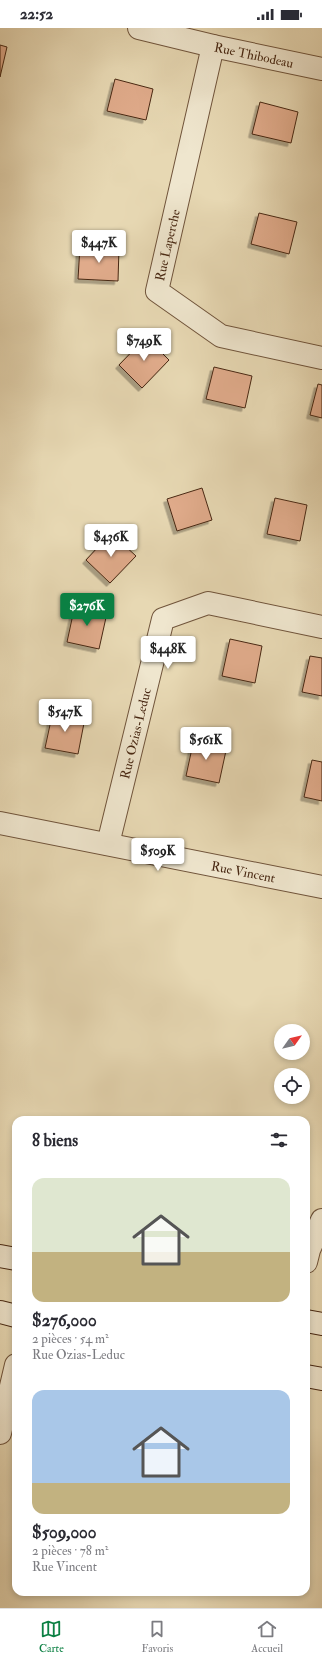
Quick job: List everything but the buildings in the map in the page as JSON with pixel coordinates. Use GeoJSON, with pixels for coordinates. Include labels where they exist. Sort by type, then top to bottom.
{"type":"FeatureCollection","features":[{"type":"Feature","properties":{"kind":"street","name":"Rue Thibodeau"},"geometry":{"type":"LineString","coordinates":[[139,28],[213,46],[322,69]]}},
{"type":"Feature","properties":{"kind":"street","name":"Rue Laperche"},"geometry":{"type":"LineString","coordinates":[[213,46],[157,291],[221,336],[322,358]]}},
{"type":"Feature","properties":{"kind":"street","name":"Rue Ozias-Leduc"},"geometry":{"type":"LineString","coordinates":[[108,844],[163,619],[208,603],[322,627]]}},
{"type":"Feature","properties":{"kind":"street","name":"Rue Vincent"},"geometry":{"type":"LineString","coordinates":[[0,823],[322,887]]}},
{"type":"Feature","properties":{"kind":"street"},"geometry":{"type":"LineString","coordinates":[[310,1248],[322,1220]]}},
{"type":"Feature","properties":{"kind":"street"},"geometry":{"type":"LineString","coordinates":[[0,1256],[12,1258]]}},
{"type":"Feature","properties":{"kind":"street"},"geometry":{"type":"LineString","coordinates":[[0,1312],[12,1315]]}},
{"type":"Feature","properties":{"kind":"street"},"geometry":{"type":"LineString","coordinates":[[310,1322],[322,1324]]}},
{"type":"Feature","properties":{"kind":"street"},"geometry":{"type":"LineString","coordinates":[[310,1377],[322,1379]]}},
{"type":"Feature","properties":{"kind":"street"},"geometry":{"type":"LineString","coordinates":[[0,1433],[12,1382]]}}]}
